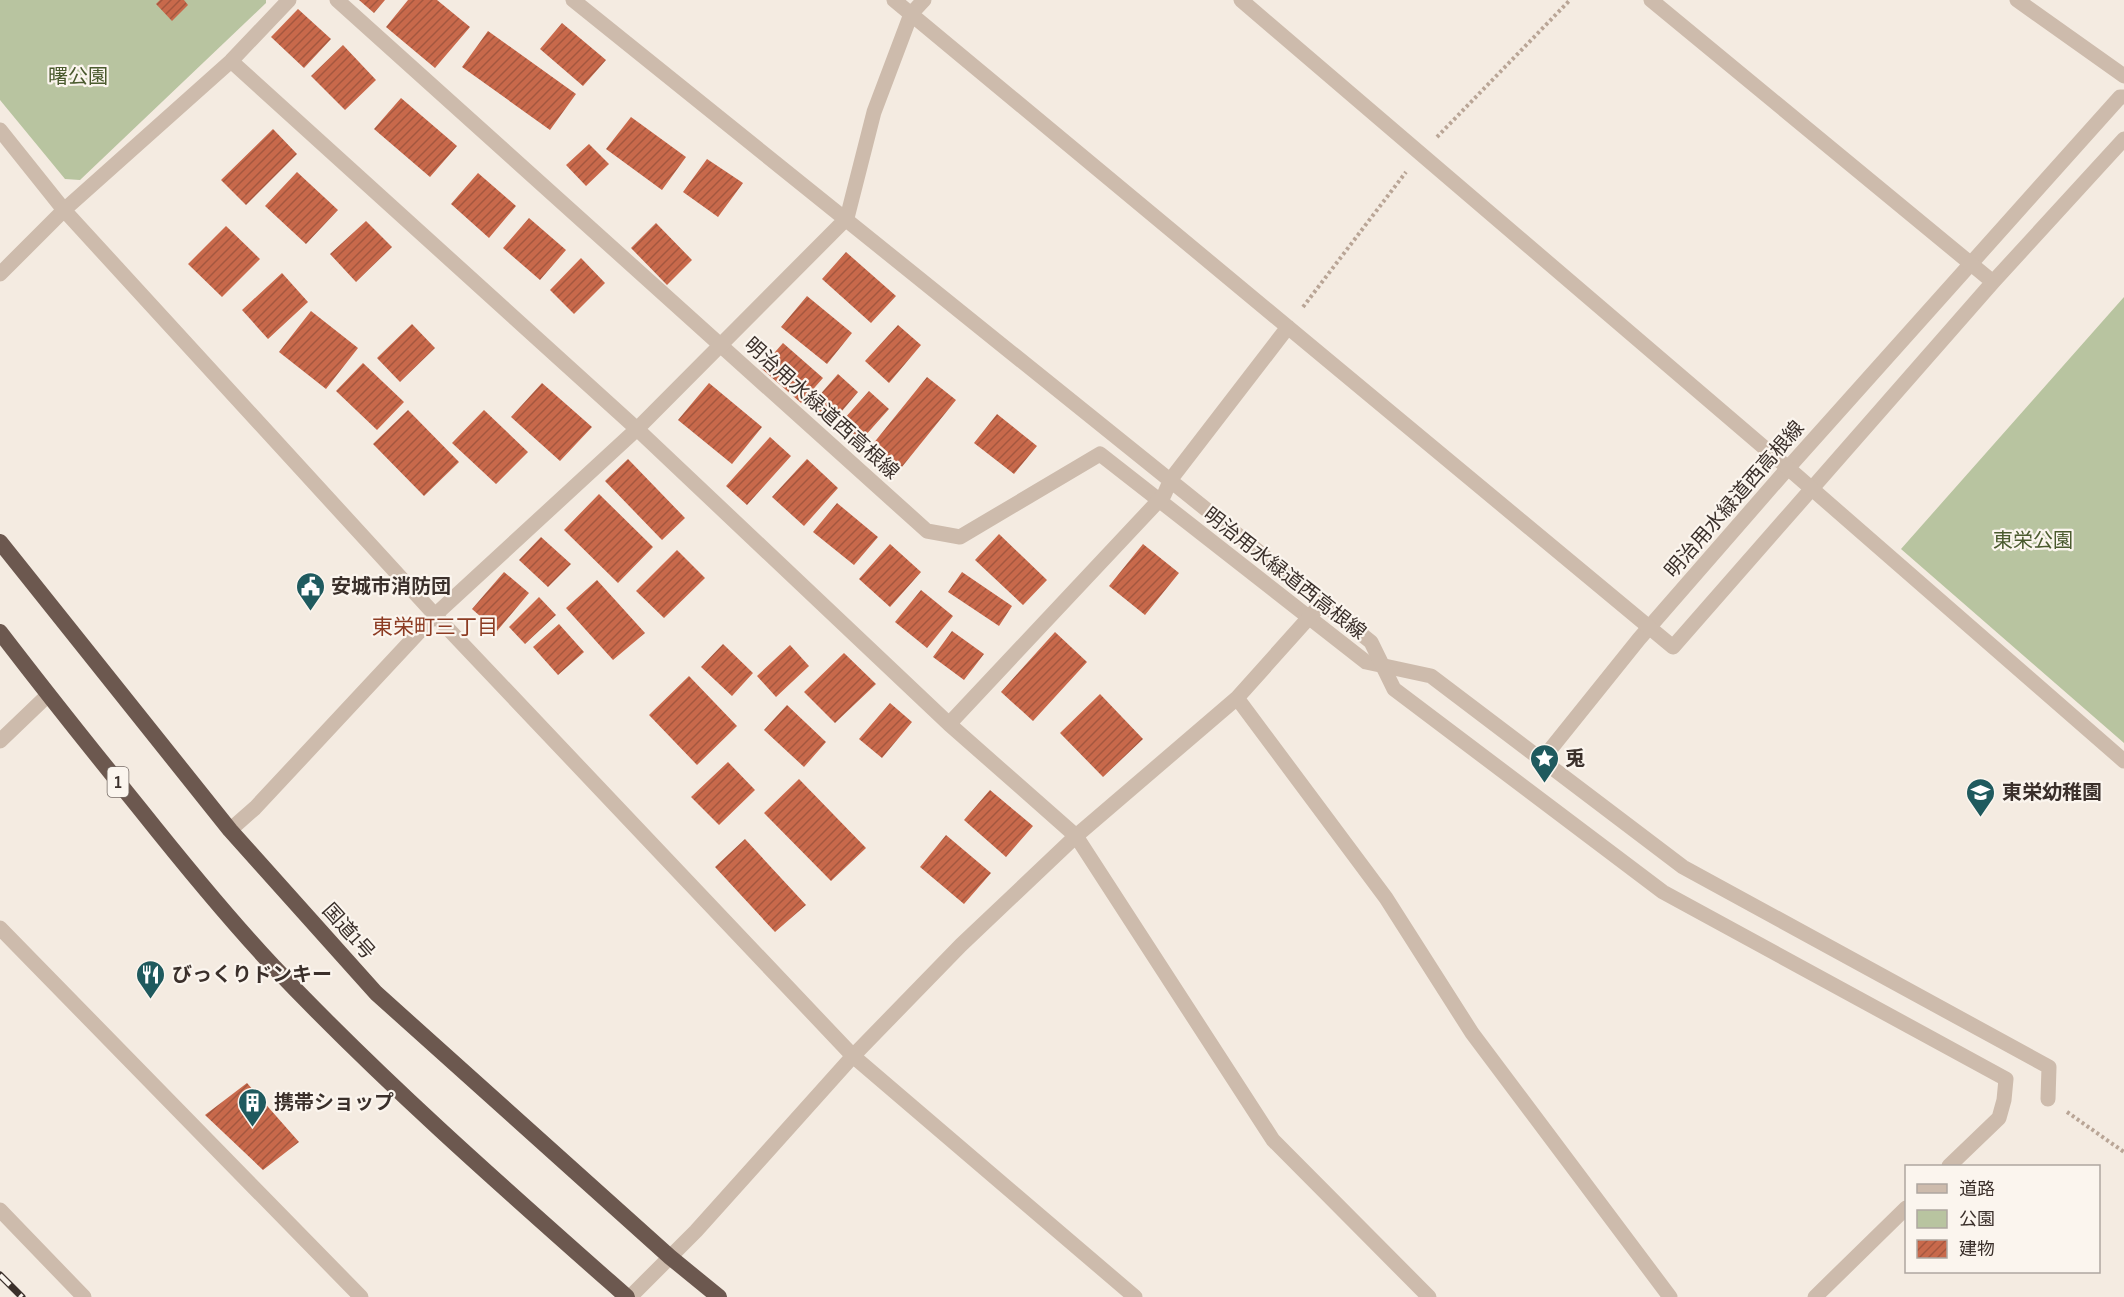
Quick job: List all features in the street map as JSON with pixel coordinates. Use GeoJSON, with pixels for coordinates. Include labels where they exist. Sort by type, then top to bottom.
{"type":"FeatureCollection","features":[{"type":"Feature","properties":{"kind":"highway","name":"国道1号"},"geometry":{"type":"LineString","coordinates":[[0,542],[230,830],[376,993],[670,1257],[719,1297]]}},
{"type":"Feature","properties":{"kind":"highway","name":"1"},"geometry":{"type":"LineString","coordinates":[[0,632],[189,869],[274,966],[468,1157],[628,1297]]}},
{"type":"Feature","properties":{"kind":"street"},"geometry":{"type":"LineString","coordinates":[[0,274],[64,210],[231,61],[289,0]]}},
{"type":"Feature","properties":{"kind":"street","name":"明治用水緑道西高根線"},"geometry":{"type":"LineString","coordinates":[[337,0],[927,531],[960,537],[1100,454],[1366,663],[1431,676],[1541,761],[1650,627],[1788,468],[2120,97],[2124,97]]}},
{"type":"Feature","properties":{"kind":"street"},"geometry":{"type":"LineString","coordinates":[[573,0],[847,218],[1371,642],[1394,689],[1663,892],[2006,1079],[1999,1118],[1951,1165]]}},
{"type":"Feature","properties":{"kind":"street"},"geometry":{"type":"LineString","coordinates":[[894,0],[1673,646],[1993,282],[2124,139]]}},
{"type":"Feature","properties":{"kind":"street"},"geometry":{"type":"LineString","coordinates":[[230,830],[255,808],[435,615],[637,429],[847,218],[874,112],[911,14],[924,0]]}},
{"type":"Feature","properties":{"kind":"street"},"geometry":{"type":"LineString","coordinates":[[1241,0],[1788,468],[2124,761]]}},
{"type":"Feature","properties":{"kind":"street"},"geometry":{"type":"LineString","coordinates":[[1651,0],[1993,282]]}},
{"type":"Feature","properties":{"kind":"street"},"geometry":{"type":"LineString","coordinates":[[2017,0],[2124,76]]}},
{"type":"Feature","properties":{"kind":"street"},"geometry":{"type":"LineString","coordinates":[[231,61],[637,429],[949,724],[1076,836],[1273,1140],[1429,1297]]}},
{"type":"Feature","properties":{"kind":"street"},"geometry":{"type":"LineString","coordinates":[[0,130],[64,210],[435,615],[853,1056],[1135,1297]]}},
{"type":"Feature","properties":{"kind":"street"},"geometry":{"type":"LineString","coordinates":[[949,724],[1164,495],[1171,479],[1288,327]]}},
{"type":"Feature","properties":{"kind":"street"},"geometry":{"type":"LineString","coordinates":[[628,1297],[696,1231],[853,1056],[961,945],[1076,836],[1237,698],[1322,603]]}},
{"type":"Feature","properties":{"kind":"street"},"geometry":{"type":"LineString","coordinates":[[0,741],[48,695]]}},
{"type":"Feature","properties":{"kind":"street"},"geometry":{"type":"LineString","coordinates":[[1237,698],[1386,898],[1472,1033],[1670,1297]]}},
{"type":"Feature","properties":{"kind":"street"},"geometry":{"type":"LineString","coordinates":[[1541,761],[1683,867],[2049,1067],[2048,1099]]}},
{"type":"Feature","properties":{"kind":"street"},"geometry":{"type":"LineString","coordinates":[[0,928],[361,1297]]}},
{"type":"Feature","properties":{"kind":"street"},"geometry":{"type":"LineString","coordinates":[[1815,1297],[1905,1209]]}},
{"type":"Feature","properties":{"kind":"street"},"geometry":{"type":"LineString","coordinates":[[0,1210],[84,1297]]}},
{"type":"Feature","properties":{"kind":"path"},"geometry":{"type":"LineString","coordinates":[[2048,1099],[2124,1152]]}},
{"type":"Feature","properties":{"kind":"green space","name":"曙公園"},"geometry":{"type":"Polygon","coordinates":[[[0,0],[266,0],[266,3],[80,180],[65,179],[0,100],[0,0]]]}},
{"type":"Feature","properties":{"kind":"green space","name":"東栄公園"},"geometry":{"type":"Polygon","coordinates":[[[2124,297],[2124,743],[1901,549],[2124,297]]]}},
{"type":"Feature","properties":{"kind":"building"},"geometry":{"type":"Polygon","coordinates":[[[160,0],[184,0],[188,5],[172,21],[156,4],[160,0]]]}},
{"type":"Feature","properties":{"kind":"building"},"geometry":{"type":"Polygon","coordinates":[[[359,0],[385,0],[374,13],[359,0]]]}},
{"type":"Feature","properties":{"kind":"building"},"geometry":{"type":"Polygon","coordinates":[[[408,0],[437,0],[470,27],[435,68],[386,27],[408,0]]]}},
{"type":"Feature","properties":{"kind":"building"},"geometry":{"type":"Polygon","coordinates":[[[298,9],[331,39],[304,68],[271,37],[298,9]]]}},
{"type":"Feature","properties":{"kind":"building"},"geometry":{"type":"Polygon","coordinates":[[[562,23],[606,60],[583,86],[540,49],[562,23]]]}},
{"type":"Feature","properties":{"kind":"building"},"geometry":{"type":"Polygon","coordinates":[[[488,31],[576,94],[550,130],[462,67],[488,31]]]}},
{"type":"Feature","properties":{"kind":"building"},"geometry":{"type":"Polygon","coordinates":[[[343,45],[376,80],[345,110],[311,76],[343,45]]]}},
{"type":"Feature","properties":{"kind":"building"},"geometry":{"type":"Polygon","coordinates":[[[401,98],[457,146],[430,177],[374,129],[401,98]]]}},
{"type":"Feature","properties":{"kind":"building"},"geometry":{"type":"Polygon","coordinates":[[[631,117],[686,157],[662,190],[606,149],[631,117]]]}},
{"type":"Feature","properties":{"kind":"building"},"geometry":{"type":"Polygon","coordinates":[[[273,129],[297,154],[246,205],[221,180],[273,129]]]}},
{"type":"Feature","properties":{"kind":"building"},"geometry":{"type":"Polygon","coordinates":[[[589,144],[609,164],[586,186],[566,165],[589,144]]]}},
{"type":"Feature","properties":{"kind":"building"},"geometry":{"type":"Polygon","coordinates":[[[707,159],[743,183],[718,217],[683,192],[707,159]]]}},
{"type":"Feature","properties":{"kind":"building"},"geometry":{"type":"Polygon","coordinates":[[[297,172],[338,210],[306,244],[265,206],[297,172]]]}},
{"type":"Feature","properties":{"kind":"building"},"geometry":{"type":"Polygon","coordinates":[[[478,173],[516,206],[489,238],[451,204],[478,173]]]}},
{"type":"Feature","properties":{"kind":"building"},"geometry":{"type":"Polygon","coordinates":[[[529,218],[566,250],[540,280],[503,248],[529,218]]]}},
{"type":"Feature","properties":{"kind":"building"},"geometry":{"type":"Polygon","coordinates":[[[366,221],[392,247],[356,282],[330,254],[366,221]]]}},
{"type":"Feature","properties":{"kind":"building"},"geometry":{"type":"Polygon","coordinates":[[[656,223],[692,260],[667,285],[631,248],[656,223]]]}},
{"type":"Feature","properties":{"kind":"building"},"geometry":{"type":"Polygon","coordinates":[[[226,226],[260,259],[222,297],[188,264],[226,226]]]}},
{"type":"Feature","properties":{"kind":"building"},"geometry":{"type":"Polygon","coordinates":[[[846,252],[896,296],[871,323],[822,279],[846,252]]]}},
{"type":"Feature","properties":{"kind":"building"},"geometry":{"type":"Polygon","coordinates":[[[581,258],[605,283],[574,314],[550,290],[581,258]]]}},
{"type":"Feature","properties":{"kind":"building"},"geometry":{"type":"Polygon","coordinates":[[[282,273],[308,302],[268,339],[242,310],[282,273]]]}},
{"type":"Feature","properties":{"kind":"building"},"geometry":{"type":"Polygon","coordinates":[[[807,296],[852,333],[827,364],[781,327],[807,296]]]}},
{"type":"Feature","properties":{"kind":"building"},"geometry":{"type":"Polygon","coordinates":[[[311,311],[358,348],[326,389],[279,352],[311,311]]]}},
{"type":"Feature","properties":{"kind":"building"},"geometry":{"type":"Polygon","coordinates":[[[412,324],[435,348],[400,382],[377,358],[412,324]]]}},
{"type":"Feature","properties":{"kind":"building"},"geometry":{"type":"Polygon","coordinates":[[[898,325],[921,345],[889,383],[865,361],[898,325]]]}},
{"type":"Feature","properties":{"kind":"building"},"geometry":{"type":"Polygon","coordinates":[[[783,343],[823,378],[801,403],[761,368],[783,343]]]}},
{"type":"Feature","properties":{"kind":"building"},"geometry":{"type":"Polygon","coordinates":[[[363,363],[404,402],[377,430],[336,391],[363,363]]]}},
{"type":"Feature","properties":{"kind":"building"},"geometry":{"type":"Polygon","coordinates":[[[838,374],[858,392],[831,424],[810,406],[838,374]]]}},
{"type":"Feature","properties":{"kind":"building"},"geometry":{"type":"Polygon","coordinates":[[[927,377],[956,400],[893,478],[864,455],[927,377]]]}},
{"type":"Feature","properties":{"kind":"building"},"geometry":{"type":"Polygon","coordinates":[[[542,383],[592,427],[560,461],[511,417],[542,383]]]}},
{"type":"Feature","properties":{"kind":"building"},"geometry":{"type":"Polygon","coordinates":[[[709,383],[762,427],[732,464],[678,420],[709,383]]]}},
{"type":"Feature","properties":{"kind":"building"},"geometry":{"type":"Polygon","coordinates":[[[869,391],[889,409],[856,446],[836,428],[869,391]]]}},
{"type":"Feature","properties":{"kind":"building"},"geometry":{"type":"Polygon","coordinates":[[[408,410],[459,462],[424,496],[373,444],[408,410]]]}},
{"type":"Feature","properties":{"kind":"building"},"geometry":{"type":"Polygon","coordinates":[[[484,410],[528,452],[496,484],[452,443],[484,410]]]}},
{"type":"Feature","properties":{"kind":"building"},"geometry":{"type":"Polygon","coordinates":[[[997,414],[1037,446],[1014,474],[974,443],[997,414]]]}},
{"type":"Feature","properties":{"kind":"building"},"geometry":{"type":"Polygon","coordinates":[[[770,437],[791,456],[747,505],[726,486],[770,437]]]}},
{"type":"Feature","properties":{"kind":"building"},"geometry":{"type":"Polygon","coordinates":[[[628,459],[685,518],[662,540],[605,481],[628,459]]]}},
{"type":"Feature","properties":{"kind":"building"},"geometry":{"type":"Polygon","coordinates":[[[807,459],[838,488],[804,526],[772,497],[807,459]]]}},
{"type":"Feature","properties":{"kind":"building"},"geometry":{"type":"Polygon","coordinates":[[[599,494],[653,547],[618,583],[564,530],[599,494]]]}},
{"type":"Feature","properties":{"kind":"building"},"geometry":{"type":"Polygon","coordinates":[[[837,503],[878,537],[854,565],[813,532],[837,503]]]}},
{"type":"Feature","properties":{"kind":"building"},"geometry":{"type":"Polygon","coordinates":[[[999,534],[1047,580],[1023,605],[975,560],[999,534]]]}},
{"type":"Feature","properties":{"kind":"building"},"geometry":{"type":"Polygon","coordinates":[[[541,537],[571,564],[548,587],[519,560],[541,537]]]}},
{"type":"Feature","properties":{"kind":"building"},"geometry":{"type":"Polygon","coordinates":[[[890,544],[921,572],[890,607],[859,579],[890,544]]]}},
{"type":"Feature","properties":{"kind":"building"},"geometry":{"type":"Polygon","coordinates":[[[1143,544],[1179,573],[1145,615],[1109,586],[1143,544]]]}},
{"type":"Feature","properties":{"kind":"building"},"geometry":{"type":"Polygon","coordinates":[[[677,550],[705,578],[664,618],[636,591],[677,550]]]}},
{"type":"Feature","properties":{"kind":"building"},"geometry":{"type":"Polygon","coordinates":[[[504,572],[529,593],[497,631],[472,609],[504,572]]]}},
{"type":"Feature","properties":{"kind":"building"},"geometry":{"type":"Polygon","coordinates":[[[962,572],[1012,606],[999,626],[948,592],[962,572]]]}},
{"type":"Feature","properties":{"kind":"building"},"geometry":{"type":"Polygon","coordinates":[[[597,580],[645,633],[613,660],[566,608],[597,580]]]}},
{"type":"Feature","properties":{"kind":"building"},"geometry":{"type":"Polygon","coordinates":[[[921,590],[953,616],[927,648],[895,622],[921,590]]]}},
{"type":"Feature","properties":{"kind":"building"},"geometry":{"type":"Polygon","coordinates":[[[539,597],[556,615],[525,644],[509,627],[539,597]]]}},
{"type":"Feature","properties":{"kind":"building"},"geometry":{"type":"Polygon","coordinates":[[[559,624],[584,652],[558,675],[533,647],[559,624]]]}},
{"type":"Feature","properties":{"kind":"building"},"geometry":{"type":"Polygon","coordinates":[[[952,631],[984,654],[964,680],[933,657],[952,631]]]}},
{"type":"Feature","properties":{"kind":"building"},"geometry":{"type":"Polygon","coordinates":[[[1055,632],[1087,662],[1033,721],[1001,692],[1055,632]]]}},
{"type":"Feature","properties":{"kind":"building"},"geometry":{"type":"Polygon","coordinates":[[[723,644],[753,673],[732,696],[701,667],[723,644]]]}},
{"type":"Feature","properties":{"kind":"building"},"geometry":{"type":"Polygon","coordinates":[[[790,645],[809,666],[776,697],[757,676],[790,645]]]}},
{"type":"Feature","properties":{"kind":"building"},"geometry":{"type":"Polygon","coordinates":[[[844,653],[876,684],[835,723],[804,692],[844,653]]]}},
{"type":"Feature","properties":{"kind":"building"},"geometry":{"type":"Polygon","coordinates":[[[689,676],[737,726],[697,765],[649,715],[689,676]]]}},
{"type":"Feature","properties":{"kind":"building"},"geometry":{"type":"Polygon","coordinates":[[[1100,694],[1143,739],[1103,777],[1060,733],[1100,694]]]}},
{"type":"Feature","properties":{"kind":"building"},"geometry":{"type":"Polygon","coordinates":[[[890,703],[912,722],[882,758],[859,739],[890,703]]]}},
{"type":"Feature","properties":{"kind":"building"},"geometry":{"type":"Polygon","coordinates":[[[787,705],[826,742],[804,767],[764,730],[787,705]]]}},
{"type":"Feature","properties":{"kind":"building"},"geometry":{"type":"Polygon","coordinates":[[[728,762],[755,790],[719,825],[691,797],[728,762]]]}},
{"type":"Feature","properties":{"kind":"building"},"geometry":{"type":"Polygon","coordinates":[[[799,779],[866,848],[831,881],[764,813],[799,779]]]}},
{"type":"Feature","properties":{"kind":"building"},"geometry":{"type":"Polygon","coordinates":[[[990,790],[1033,826],[1006,857],[964,820],[990,790]]]}},
{"type":"Feature","properties":{"kind":"building"},"geometry":{"type":"Polygon","coordinates":[[[946,835],[991,873],[964,904],[920,867],[946,835]]]}},
{"type":"Feature","properties":{"kind":"building"},"geometry":{"type":"Polygon","coordinates":[[[745,839],[806,905],[775,932],[715,867],[745,839]]]}},
{"type":"Feature","properties":{"kind":"building","name":"携帯ショップ"},"geometry":{"type":"Polygon","coordinates":[[[247,1083],[299,1142],[263,1170],[205,1115],[247,1083]]]}},
{"type":"Feature","properties":{"kind":"railway"},"geometry":{"type":"LineString","coordinates":[[0,1275],[22,1297]]}},
{"type":"Feature","properties":{"kind":"place","name":"安城市消防団"},"geometry":{"type":"Point","coordinates":[310,612]}},
{"type":"Feature","properties":{"kind":"place","name":"兎"},"geometry":{"type":"Point","coordinates":[1544,784]}},
{"type":"Feature","properties":{"kind":"place","name":"東栄幼稚園"},"geometry":{"type":"Point","coordinates":[1981,818]}},
{"type":"Feature","properties":{"kind":"place","name":"びっくりドンキー"},"geometry":{"type":"Point","coordinates":[151,1000]}},
{"type":"Feature","properties":{"kind":"place","name":"携帯ショップ"},"geometry":{"type":"Point","coordinates":[253,1128]}},
{"type":"Feature","properties":{"kind":"district","name":"東栄町三丁目"},"geometry":{"type":"Point","coordinates":[435,627]}}]}
